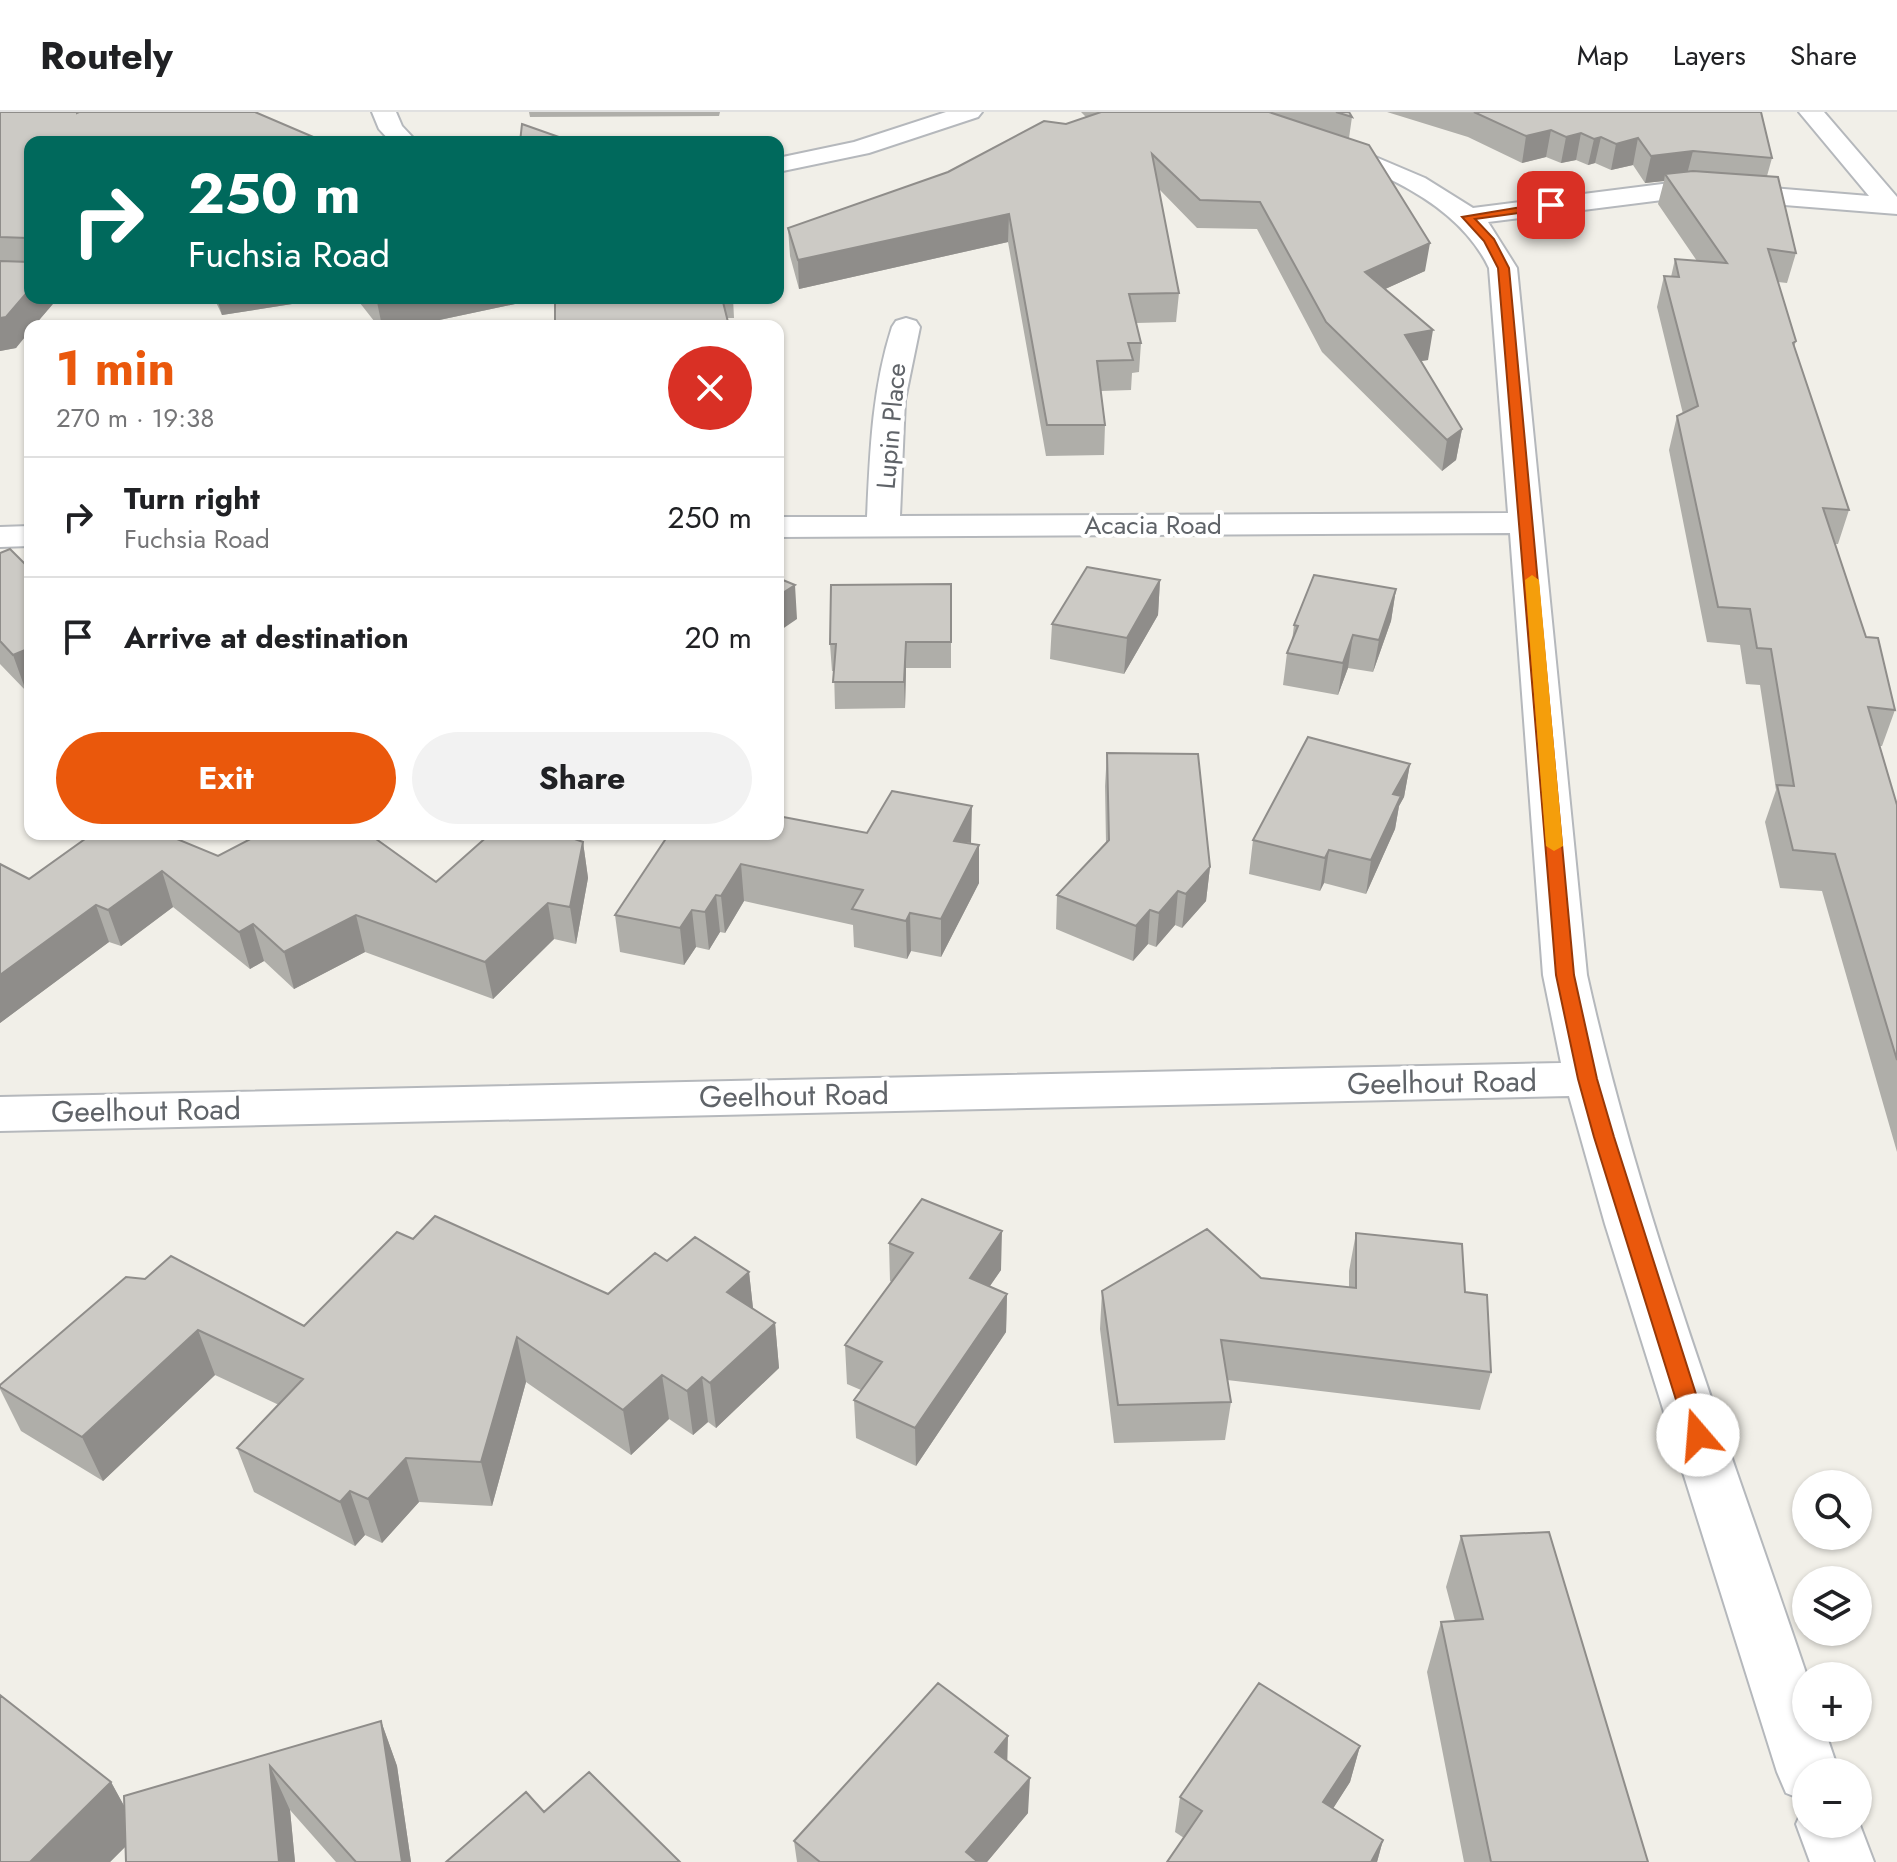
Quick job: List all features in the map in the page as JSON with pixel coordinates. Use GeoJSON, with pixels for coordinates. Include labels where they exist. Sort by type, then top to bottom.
{"type":"FeatureCollection","features":[{"type":"Feature","properties":{"kind":"street"},"geometry":{"type":"LineString","coordinates":[[384,112],[391,129],[399,136]]}},
{"type":"Feature","properties":{"kind":"street"},"geometry":{"type":"LineString","coordinates":[[784,164],[860,148],[970,112]]}},
{"type":"Feature","properties":{"kind":"street"},"geometry":{"type":"LineString","coordinates":[[1221,112],[1372,165],[1425,189],[1467,217],[1488,239],[1503,268],[1565,975],[1587,1079],[1634,1240],[1803,1758]]}},
{"type":"Feature","properties":{"kind":"street"},"geometry":{"type":"LineString","coordinates":[[1811,112],[1893,206]]}},
{"type":"Feature","properties":{"kind":"street"},"geometry":{"type":"LineString","coordinates":[[1467,217],[1686,189],[1893,206]]}},
{"type":"Feature","properties":{"kind":"street","name":"Lupin Place"},"geometry":{"type":"LineString","coordinates":[[883,526],[889,390],[894,360],[906,327]]}},
{"type":"Feature","properties":{"kind":"street","name":"Acacia Road"},"geometry":{"type":"LineString","coordinates":[[784,527],[1527,523]]}},
{"type":"Feature","properties":{"kind":"street"},"geometry":{"type":"LineString","coordinates":[[0,537],[24,536]]}},
{"type":"Feature","properties":{"kind":"street","name":"Geelhout Road"},"geometry":{"type":"LineString","coordinates":[[0,1114],[1587,1079]]}},
{"type":"Feature","properties":{"kind":"street"},"geometry":{"type":"LineString","coordinates":[[1833,1838],[1842,1862]]}},
{"type":"Feature","properties":{"kind":"building"},"geometry":{"type":"Polygon","coordinates":[[[0,112],[255,112],[311,136],[24,136],[24,238],[0,237],[0,112]]]}},
{"type":"Feature","properties":{"kind":"building"},"geometry":{"type":"Polygon","coordinates":[[[1101,112],[1269,112],[1369,145],[1430,243],[1365,272],[1433,330],[1405,335],[1462,429],[1447,440],[1326,322],[1260,202],[1200,200],[1152,154],[1179,293],[1129,294],[1141,343],[1128,343],[1133,360],[1097,361],[1105,425],[1047,425],[1009,214],[798,260],[788,228],[948,172],[1044,121],[1066,124],[1101,112]]]}},
{"type":"Feature","properties":{"kind":"building"},"geometry":{"type":"Polygon","coordinates":[[[1474,112],[1761,112],[1772,158],[1693,151],[1651,156],[1638,138],[1616,144],[1581,133],[1566,137],[1551,130],[1526,136],[1474,112]]]}},
{"type":"Feature","properties":{"kind":"building"},"geometry":{"type":"Polygon","coordinates":[[[522,124],[556,136],[521,136],[522,124]]]}},
{"type":"Feature","properties":{"kind":"building"},"geometry":{"type":"Polygon","coordinates":[[[1693,171],[1778,177],[1796,253],[1768,249],[1796,341],[1793,343],[1849,510],[1823,508],[1866,637],[1878,638],[1895,710],[1868,707],[1897,805],[1897,1060],[1835,854],[1793,850],[1777,785],[1794,786],[1771,649],[1757,648],[1750,609],[1718,607],[1677,416],[1698,406],[1664,276],[1679,277],[1675,259],[1727,263],[1665,174],[1693,171]]]}},
{"type":"Feature","properties":{"kind":"building"},"geometry":{"type":"Polygon","coordinates":[[[0,261],[24,262],[24,296],[6,317],[0,318],[0,261]]]}},
{"type":"Feature","properties":{"kind":"building"},"geometry":{"type":"Polygon","coordinates":[[[555,304],[724,304],[728,320],[555,320],[555,304]]]}},
{"type":"Feature","properties":{"kind":"building"},"geometry":{"type":"Polygon","coordinates":[[[10,549],[24,563],[24,650],[13,655],[0,641],[0,553],[10,549]]]}},
{"type":"Feature","properties":{"kind":"building"},"geometry":{"type":"Polygon","coordinates":[[[1087,567],[1160,580],[1127,638],[1052,624],[1087,567]]]}},
{"type":"Feature","properties":{"kind":"building"},"geometry":{"type":"Polygon","coordinates":[[[1314,575],[1396,589],[1379,640],[1353,635],[1343,663],[1287,653],[1298,626],[1294,625],[1314,575]]]}},
{"type":"Feature","properties":{"kind":"building"},"geometry":{"type":"Polygon","coordinates":[[[784,580],[795,585],[784,592],[784,580]]]}},
{"type":"Feature","properties":{"kind":"building"},"geometry":{"type":"Polygon","coordinates":[[[951,584],[951,642],[906,642],[904,682],[833,682],[836,644],[830,644],[831,585],[951,584]]]}},
{"type":"Feature","properties":{"kind":"building"},"geometry":{"type":"Polygon","coordinates":[[[1308,737],[1410,764],[1393,794],[1401,796],[1371,860],[1329,850],[1325,858],[1253,840],[1308,737]]]}},
{"type":"Feature","properties":{"kind":"building"},"geometry":{"type":"Polygon","coordinates":[[[1107,753],[1198,754],[1210,867],[1186,894],[1178,891],[1159,913],[1150,910],[1136,926],[1057,895],[1109,840],[1107,753]]]}},
{"type":"Feature","properties":{"kind":"building"},"geometry":{"type":"Polygon","coordinates":[[[892,791],[972,806],[954,841],[979,845],[941,919],[910,913],[906,921],[852,909],[863,890],[741,864],[721,896],[716,895],[705,912],[692,910],[680,928],[615,915],[665,840],[784,840],[784,817],[867,833],[892,791]]]}},
{"type":"Feature","properties":{"kind":"building"},"geometry":{"type":"Polygon","coordinates":[[[84,840],[179,840],[218,856],[249,840],[377,840],[436,882],[483,840],[583,842],[570,907],[548,903],[485,962],[356,915],[284,952],[253,924],[239,932],[162,871],[108,910],[96,905],[0,975],[0,864],[29,879],[84,840]]]}},
{"type":"Feature","properties":{"kind":"building"},"geometry":{"type":"Polygon","coordinates":[[[922,1199],[1002,1231],[970,1278],[1007,1294],[915,1428],[854,1400],[882,1362],[845,1345],[913,1253],[889,1243],[922,1199]]]}},
{"type":"Feature","properties":{"kind":"building"},"geometry":{"type":"Polygon","coordinates":[[[435,1216],[608,1294],[655,1253],[667,1261],[695,1237],[749,1272],[727,1292],[775,1323],[710,1383],[702,1377],[687,1391],[662,1375],[623,1410],[517,1337],[481,1462],[406,1458],[368,1499],[350,1491],[340,1502],[237,1448],[303,1379],[198,1330],[82,1437],[0,1387],[126,1277],[145,1279],[171,1256],[304,1326],[397,1232],[413,1239],[435,1216]]]}},
{"type":"Feature","properties":{"kind":"building"},"geometry":{"type":"Polygon","coordinates":[[[1207,1229],[1261,1278],[1356,1288],[1356,1233],[1462,1244],[1465,1292],[1487,1295],[1491,1372],[1221,1340],[1231,1402],[1118,1405],[1102,1291],[1207,1229]]]}},
{"type":"Feature","properties":{"kind":"building"},"geometry":{"type":"Polygon","coordinates":[[[1549,1532],[1648,1862],[1491,1862],[1441,1622],[1483,1619],[1461,1536],[1549,1532]]]}},
{"type":"Feature","properties":{"kind":"building"},"geometry":{"type":"Polygon","coordinates":[[[938,1683],[1008,1736],[995,1752],[1030,1778],[966,1852],[978,1862],[820,1862],[794,1841],[938,1683]]]}},
{"type":"Feature","properties":{"kind":"building"},"geometry":{"type":"Polygon","coordinates":[[[1259,1683],[1360,1746],[1323,1802],[1383,1840],[1371,1862],[1167,1862],[1202,1811],[1180,1797],[1259,1683]]]}},
{"type":"Feature","properties":{"kind":"building"},"geometry":{"type":"Polygon","coordinates":[[[0,1695],[111,1782],[30,1862],[0,1862],[0,1695]]]}},
{"type":"Feature","properties":{"kind":"building"},"geometry":{"type":"Polygon","coordinates":[[[381,1721],[402,1862],[356,1862],[270,1766],[279,1862],[126,1862],[124,1796],[381,1721]]]}},
{"type":"Feature","properties":{"kind":"building"},"geometry":{"type":"Polygon","coordinates":[[[589,1772],[680,1862],[446,1862],[526,1792],[544,1812],[589,1772]]]}},
{"type":"Feature","properties":{"kind":"slow traffic"},"geometry":{"type":"LineString","coordinates":[[1532,580],[1554,846]]}},
{"type":"Feature","properties":{"kind":"route"},"geometry":{"type":"LineString","coordinates":[[1551,205],[1467,217],[1488,239],[1503,268],[1565,975],[1587,1079],[1698,1435]]}}]}
